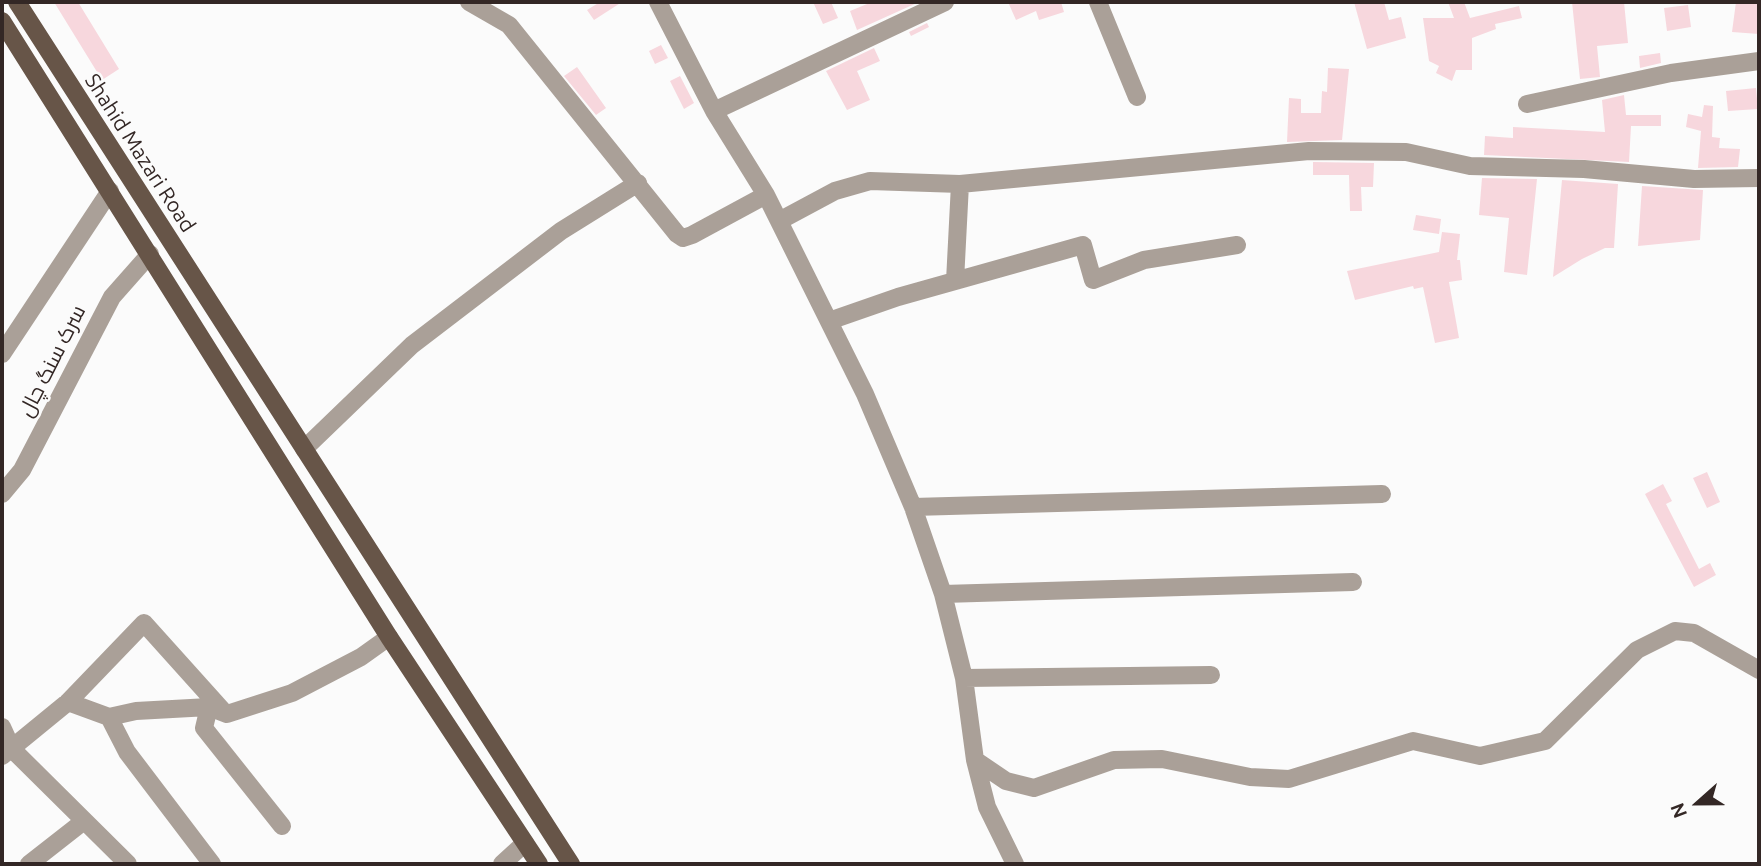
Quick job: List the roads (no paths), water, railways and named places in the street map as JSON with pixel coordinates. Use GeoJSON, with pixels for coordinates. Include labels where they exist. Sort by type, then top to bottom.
{"type":"FeatureCollection","features":[{"type":"Feature","properties":{"kind":"main road","name":"Shahid Mazari Road"},"geometry":{"type":"LineString","coordinates":[[17,2],[225,330],[571,864]]}},
{"type":"Feature","properties":{"kind":"main road"},"geometry":{"type":"LineString","coordinates":[[2,21],[389,637],[539,864]]}},
{"type":"Feature","properties":{"kind":"main road"},"geometry":{"type":"LineString","coordinates":[[174,291],[186,297],[194,295],[196,289],[193,277]]}},
{"type":"Feature","properties":{"kind":"main road"},"geometry":{"type":"LineString","coordinates":[[206,345],[208,328],[216,326],[225,330]]}},
{"type":"Feature","properties":{"kind":"street"},"geometry":{"type":"LineString","coordinates":[[469,2],[509,25],[683,238],[766,195]]}},
{"type":"Feature","properties":{"kind":"street"},"geometry":{"type":"LineString","coordinates":[[658,2],[714,111],[766,195],[865,394],[913,507],[943,594],[964,677],[975,760],[987,807],[1015,864]]}},
{"type":"Feature","properties":{"kind":"street"},"geometry":{"type":"LineString","coordinates":[[714,111],[945,2]]}},
{"type":"Feature","properties":{"kind":"street"},"geometry":{"type":"LineString","coordinates":[[1098,2],[1137,97]]}},
{"type":"Feature","properties":{"kind":"street"},"geometry":{"type":"LineString","coordinates":[[1527,104],[1671,73],[1759,61]]}},
{"type":"Feature","properties":{"kind":"street"},"geometry":{"type":"LineString","coordinates":[[779,221],[835,191],[870,181],[960,184],[1309,151],[1406,152],[1470,166],[1584,169],[1694,180],[1759,178]]}},
{"type":"Feature","properties":{"kind":"street"},"geometry":{"type":"LineString","coordinates":[[304,449],[412,345],[561,231],[638,183]]}},
{"type":"Feature","properties":{"kind":"street"},"geometry":{"type":"LineString","coordinates":[[956,281],[960,184]]}},
{"type":"Feature","properties":{"kind":"street"},"geometry":{"type":"LineString","coordinates":[[2,354],[110,191]]}},
{"type":"Feature","properties":{"kind":"street"},"geometry":{"type":"LineString","coordinates":[[829,321],[1083,245],[1093,280],[1144,260],[1237,246]]}},
{"type":"Feature","properties":{"kind":"street","name":"سرک سنگ چال"},"geometry":{"type":"LineString","coordinates":[[2,494],[22,470],[111,297],[150,254]]}},
{"type":"Feature","properties":{"kind":"street"},"geometry":{"type":"LineString","coordinates":[[913,507],[1382,494]]}},
{"type":"Feature","properties":{"kind":"street"},"geometry":{"type":"LineString","coordinates":[[943,594],[1353,582]]}},
{"type":"Feature","properties":{"kind":"street"},"geometry":{"type":"LineString","coordinates":[[7,752],[68,702],[144,624],[227,714]]}},
{"type":"Feature","properties":{"kind":"street"},"geometry":{"type":"LineString","coordinates":[[975,760],[1006,781],[1034,788],[1114,760],[1162,759],[1250,777],[1289,779],[1413,741],[1480,756],[1545,741],[1637,650],[1675,631],[1693,634],[1759,670]]}},
{"type":"Feature","properties":{"kind":"street"},"geometry":{"type":"LineString","coordinates":[[68,702],[109,717],[136,711],[209,707],[227,714],[292,693],[361,657],[389,637]]}},
{"type":"Feature","properties":{"kind":"street"},"geometry":{"type":"LineString","coordinates":[[964,677],[1211,675]]}},
{"type":"Feature","properties":{"kind":"street"},"geometry":{"type":"LineString","coordinates":[[209,707],[204,728],[282,826]]}},
{"type":"Feature","properties":{"kind":"street"},"geometry":{"type":"LineString","coordinates":[[109,717],[127,752],[212,864]]}},
{"type":"Feature","properties":{"kind":"street"},"geometry":{"type":"LineString","coordinates":[[2,727],[7,752],[128,864]]}},
{"type":"Feature","properties":{"kind":"street"},"geometry":{"type":"LineString","coordinates":[[29,864],[84,821]]}},
{"type":"Feature","properties":{"kind":"street"},"geometry":{"type":"LineString","coordinates":[[502,864],[525,843]]}}]}
